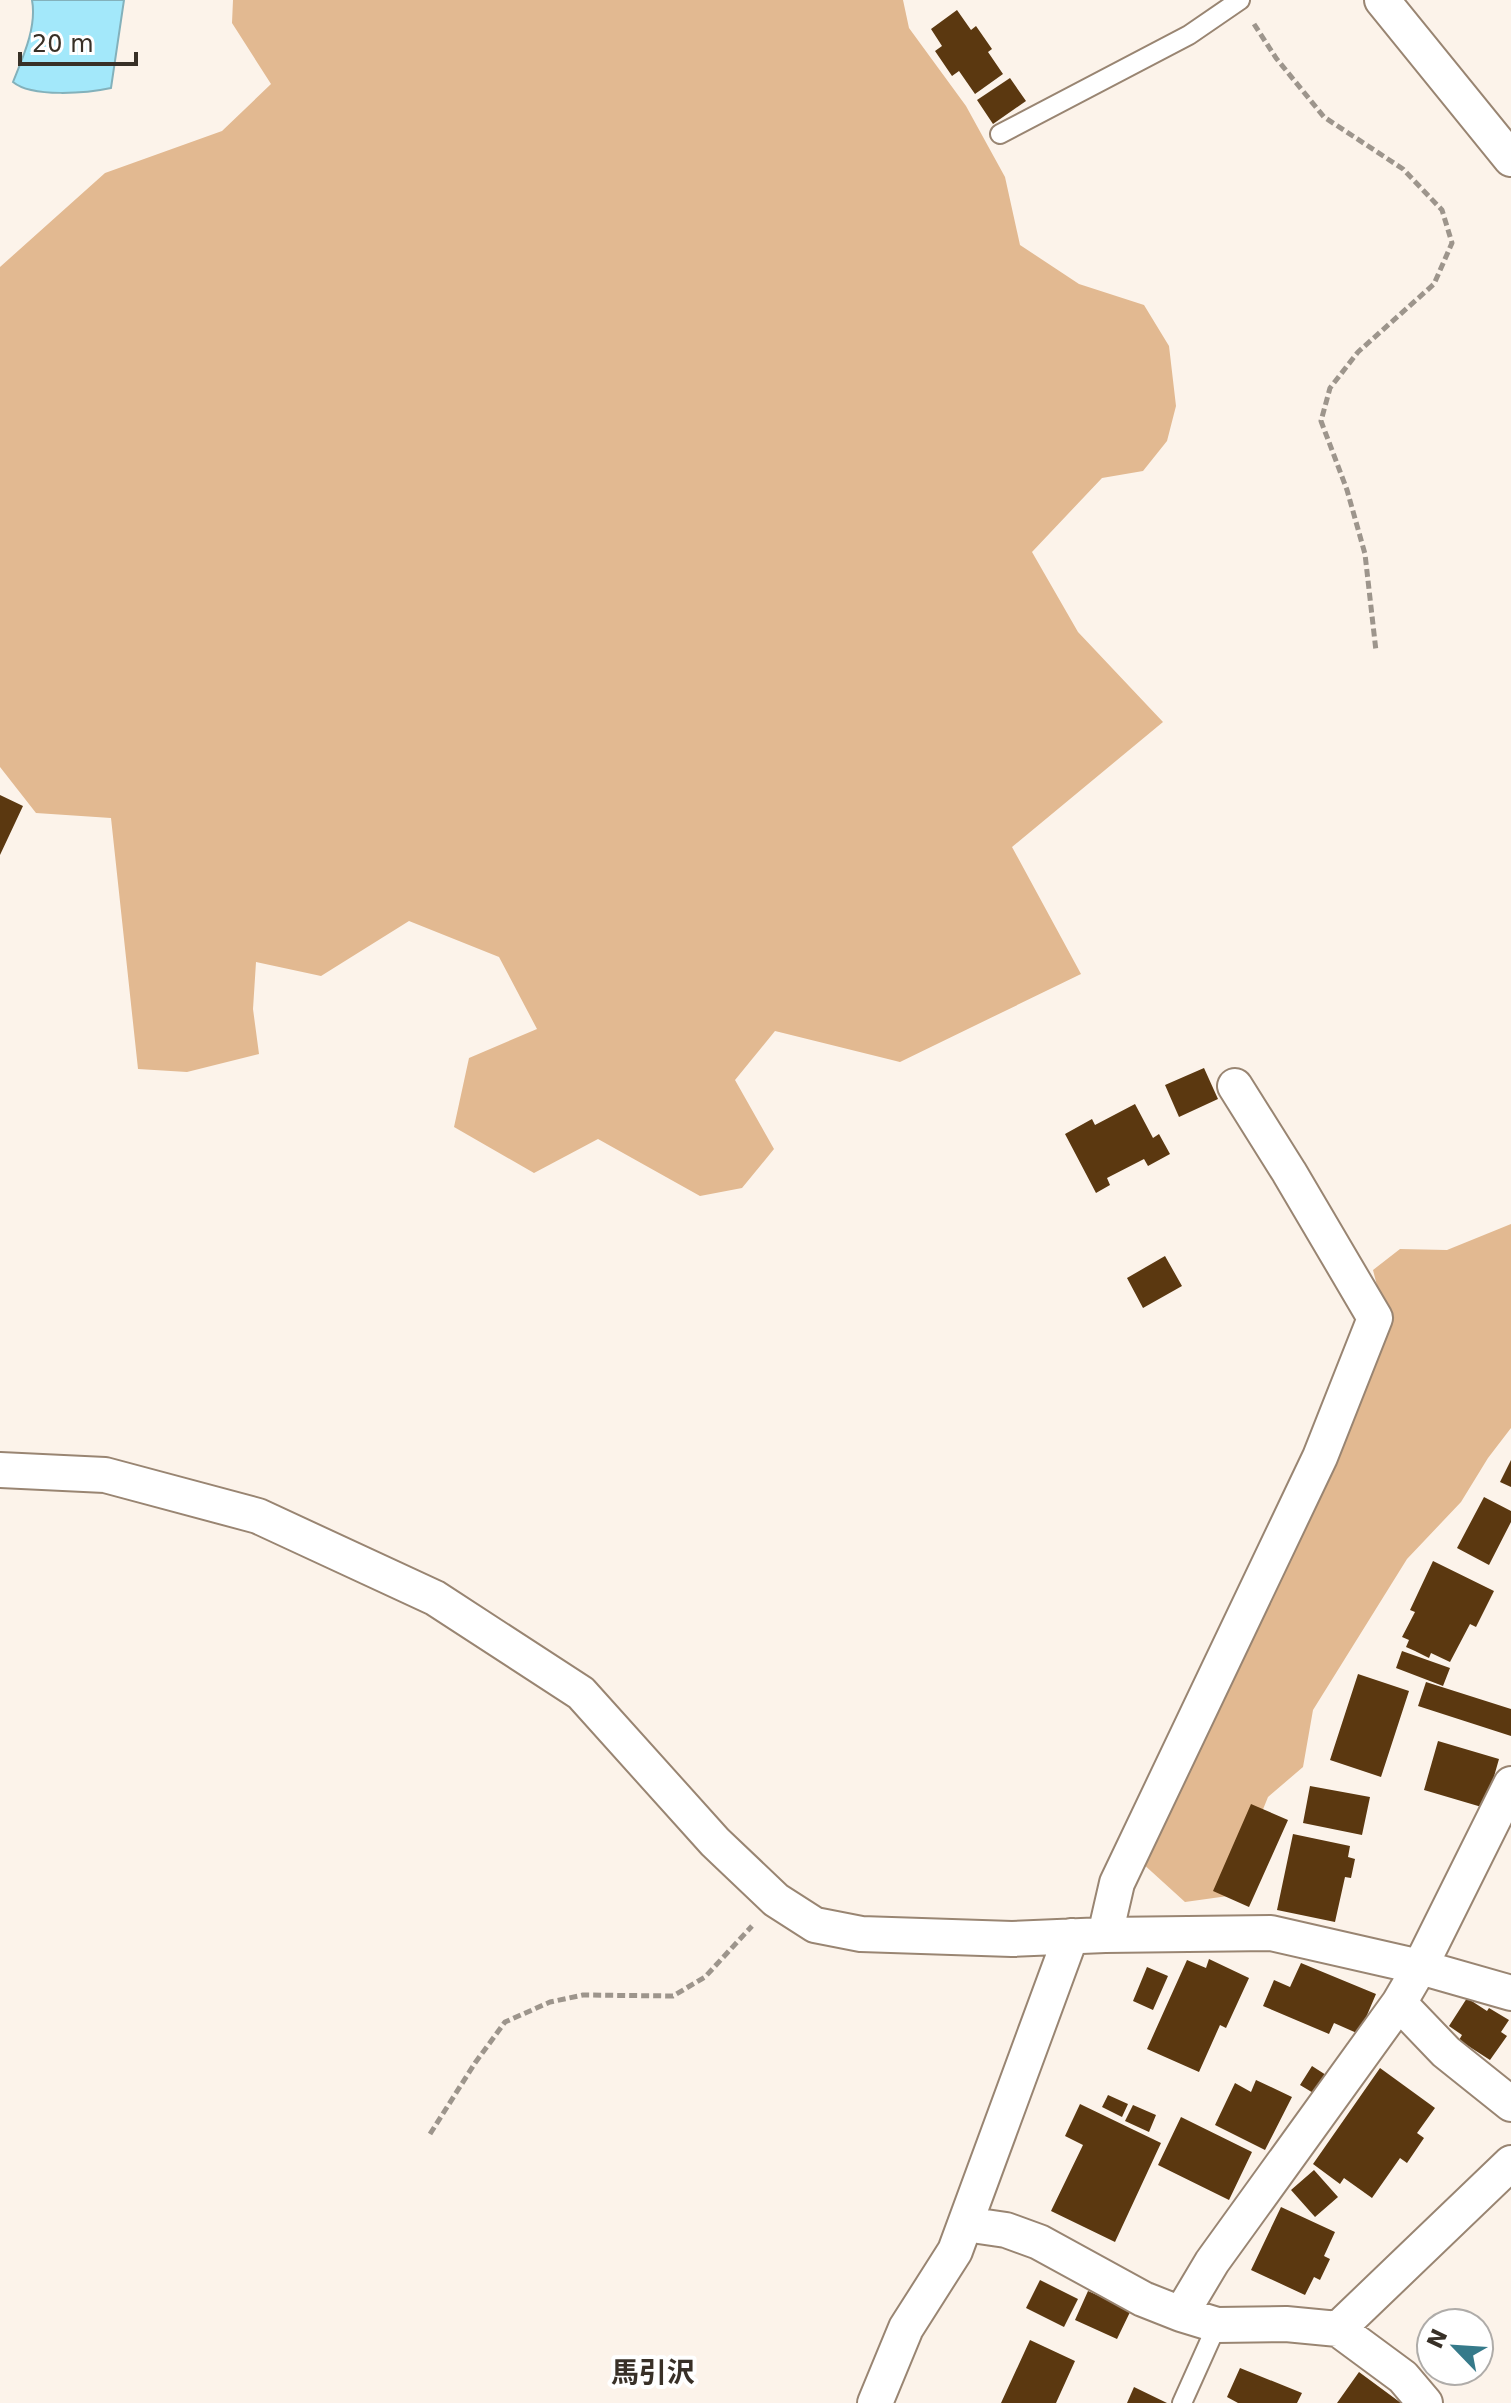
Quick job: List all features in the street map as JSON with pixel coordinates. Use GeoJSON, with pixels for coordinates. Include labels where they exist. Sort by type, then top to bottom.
{"type":"FeatureCollection","features":[{"type":"Feature","properties":{"kind":"street"},"geometry":{"type":"LineString","coordinates":[[1382,0],[1511,159]]}},
{"type":"Feature","properties":{"kind":"street"},"geometry":{"type":"LineString","coordinates":[[1105,1935],[1117,1883],[1320,1457],[1375,1318],[1235,1086]]}},
{"type":"Feature","properties":{"kind":"street"},"geometry":{"type":"LineString","coordinates":[[0,1470],[105,1475],[258,1516],[435,1598],[581,1693],[715,1842],[776,1900],[815,1925],[861,1934],[1012,1939],[1271,1933],[1420,1967],[1511,1993]]}},
{"type":"Feature","properties":{"kind":"street"},"geometry":{"type":"LineString","coordinates":[[1181,2314],[1212,2262],[1399,2003],[1511,1784]]}},
{"type":"Feature","properties":{"kind":"street"},"geometry":{"type":"LineString","coordinates":[[875,2403],[906,2328],[955,2251],[1071,1936]]}},
{"type":"Feature","properties":{"kind":"street"},"geometry":{"type":"LineString","coordinates":[[1399,2003],[1446,2052],[1511,2104]]}},
{"type":"Feature","properties":{"kind":"street"},"geometry":{"type":"LineString","coordinates":[[1338,2329],[1511,2163]]}},
{"type":"Feature","properties":{"kind":"street"},"geometry":{"type":"LineString","coordinates":[[965,2224],[1006,2230],[1039,2242],[1143,2299],[1217,2325],[1286,2324],[1338,2329],[1403,2377],[1425,2403]]}},
{"type":"Feature","properties":{"kind":"lane"},"geometry":{"type":"LineString","coordinates":[[1000,134],[1189,35],[1239,1]]}},
{"type":"Feature","properties":{"kind":"lane"},"geometry":{"type":"LineString","coordinates":[[1182,2403],[1217,2325]]}},
{"type":"Feature","properties":{"kind":"path"},"geometry":{"type":"LineString","coordinates":[[1239,1],[1276,58],[1324,117],[1403,169],[1442,210],[1452,243],[1434,284],[1358,352],[1330,388],[1321,421],[1347,490],[1365,554],[1376,651]]}},
{"type":"Feature","properties":{"kind":"path"},"geometry":{"type":"LineString","coordinates":[[430,2134],[505,2022],[550,2002],[583,1995],[673,1996],[705,1977],[776,1900]]}},
{"type":"Feature","properties":{"kind":"shaded area"},"geometry":{"type":"Polygon","coordinates":[[[233,0],[903,0],[909,28],[966,106],[1005,177],[1020,245],[1079,284],[1144,305],[1169,346],[1176,406],[1167,441],[1143,471],[1102,478],[1032,552],[1078,632],[1163,722],[1012,847],[1081,974],[900,1062],[775,1031],[735,1080],[774,1149],[742,1188],[700,1196],[598,1139],[534,1173],[454,1127],[469,1058],[537,1029],[499,957],[409,921],[321,976],[256,962],[253,1009],[259,1054],[187,1072],[138,1069],[111,818],[36,813],[0,767],[0,267],[105,173],[222,131],[271,84],[232,23],[233,0]]]}},
{"type":"Feature","properties":{"kind":"shaded area"},"geometry":{"type":"Polygon","coordinates":[[[1511,1224],[1511,1428],[1461,1502],[1407,1559],[1313,1710],[1303,1767],[1268,1797],[1228,1896],[1185,1902],[1141,1862],[1388,1329],[1373,1270],[1400,1249],[1447,1250],[1511,1224]]]}},
{"type":"Feature","properties":{"kind":"water"},"geometry":{"type":"Polygon","coordinates":[[[32,0],[124,0],[111,88],[75,93],[46,92],[13,82],[31,31],[32,0]]]}},
{"type":"Feature","properties":{"kind":"building"},"geometry":{"type":"Polygon","coordinates":[[[957,10],[971,30],[976,26],[992,49],[988,52],[1003,74],[975,94],[959,71],[952,76],[935,51],[942,46],[931,29],[957,10]]]}},
{"type":"Feature","properties":{"kind":"building"},"geometry":{"type":"Polygon","coordinates":[[[1010,78],[1026,101],[993,124],[977,100],[1010,78]]]}},
{"type":"Feature","properties":{"kind":"building"},"geometry":{"type":"Polygon","coordinates":[[[0,795],[23,806],[0,855],[0,795]]]}},
{"type":"Feature","properties":{"kind":"building"},"geometry":{"type":"Polygon","coordinates":[[[1204,1068],[1218,1099],[1179,1117],[1165,1085],[1204,1068]]]}},
{"type":"Feature","properties":{"kind":"building"},"geometry":{"type":"Polygon","coordinates":[[[1135,1104],[1153,1138],[1159,1134],[1170,1154],[1148,1166],[1144,1159],[1107,1178],[1110,1185],[1096,1193],[1065,1134],[1092,1119],[1095,1125],[1135,1104]]]}},
{"type":"Feature","properties":{"kind":"building"},"geometry":{"type":"Polygon","coordinates":[[[1165,1256],[1182,1286],[1143,1308],[1127,1278],[1165,1256]]]}},
{"type":"Feature","properties":{"kind":"building"},"geometry":{"type":"Polygon","coordinates":[[[1511,1460],[1511,1487],[1500,1482],[1511,1460]]]}},
{"type":"Feature","properties":{"kind":"building"},"geometry":{"type":"Polygon","coordinates":[[[1484,1497],[1511,1511],[1511,1522],[1489,1565],[1457,1548],[1484,1497]]]}},
{"type":"Feature","properties":{"kind":"building"},"geometry":{"type":"Polygon","coordinates":[[[1433,1561],[1494,1591],[1476,1627],[1470,1624],[1450,1662],[1431,1653],[1429,1658],[1406,1647],[1409,1640],[1402,1637],[1415,1612],[1410,1610],[1433,1561]]]}},
{"type":"Feature","properties":{"kind":"building"},"geometry":{"type":"Polygon","coordinates":[[[1402,1651],[1450,1668],[1443,1686],[1396,1668],[1402,1651]]]}},
{"type":"Feature","properties":{"kind":"building"},"geometry":{"type":"Polygon","coordinates":[[[1358,1674],[1409,1691],[1381,1777],[1330,1760],[1358,1674]]]}},
{"type":"Feature","properties":{"kind":"building"},"geometry":{"type":"Polygon","coordinates":[[[1426,1682],[1511,1709],[1511,1736],[1418,1706],[1426,1682]]]}},
{"type":"Feature","properties":{"kind":"building"},"geometry":{"type":"Polygon","coordinates":[[[1438,1741],[1499,1759],[1485,1808],[1424,1790],[1438,1741]]]}},
{"type":"Feature","properties":{"kind":"building"},"geometry":{"type":"Polygon","coordinates":[[[1310,1786],[1370,1797],[1362,1835],[1303,1823],[1310,1786]]]}},
{"type":"Feature","properties":{"kind":"building"},"geometry":{"type":"Polygon","coordinates":[[[1251,1804],[1288,1820],[1249,1907],[1213,1891],[1251,1804]]]}},
{"type":"Feature","properties":{"kind":"building"},"geometry":{"type":"Polygon","coordinates":[[[1293,1834],[1350,1846],[1348,1857],[1355,1859],[1351,1878],[1345,1877],[1335,1922],[1277,1910],[1293,1834]]]}},
{"type":"Feature","properties":{"kind":"building"},"geometry":{"type":"Polygon","coordinates":[[[1209,1959],[1249,1978],[1226,2028],[1220,2025],[1199,2072],[1147,2049],[1187,1960],[1206,1968],[1209,1959]]]}},
{"type":"Feature","properties":{"kind":"building"},"geometry":{"type":"Polygon","coordinates":[[[1301,1963],[1376,1994],[1359,2034],[1334,2023],[1329,2034],[1263,2006],[1274,1980],[1290,1987],[1301,1963]]]}},
{"type":"Feature","properties":{"kind":"building"},"geometry":{"type":"Polygon","coordinates":[[[1147,1967],[1168,1976],[1153,2010],[1133,2001],[1147,1967]]]}},
{"type":"Feature","properties":{"kind":"building"},"geometry":{"type":"Polygon","coordinates":[[[1467,1998],[1509,2020],[1501,2032],[1507,2036],[1490,2060],[1459,2040],[1462,2035],[1449,2026],[1467,1998]]]}},
{"type":"Feature","properties":{"kind":"building"},"geometry":{"type":"Polygon","coordinates":[[[1312,2066],[1326,2075],[1315,2094],[1300,2085],[1312,2066]]]}},
{"type":"Feature","properties":{"kind":"building"},"geometry":{"type":"Polygon","coordinates":[[[1380,2068],[1435,2108],[1417,2133],[1424,2138],[1407,2163],[1400,2158],[1372,2198],[1344,2178],[1340,2184],[1313,2164],[1380,2068]]]}},
{"type":"Feature","properties":{"kind":"building"},"geometry":{"type":"Polygon","coordinates":[[[1256,2080],[1292,2097],[1265,2150],[1215,2125],[1235,2083],[1251,2092],[1256,2080]]]}},
{"type":"Feature","properties":{"kind":"building"},"geometry":{"type":"Polygon","coordinates":[[[1108,2095],[1128,2104],[1122,2117],[1102,2107],[1108,2095]]]}},
{"type":"Feature","properties":{"kind":"building"},"geometry":{"type":"Polygon","coordinates":[[[1080,2104],[1161,2143],[1115,2242],[1051,2211],[1083,2145],[1065,2136],[1080,2104]]]}},
{"type":"Feature","properties":{"kind":"building"},"geometry":{"type":"Polygon","coordinates":[[[1133,2105],[1156,2115],[1149,2132],[1125,2121],[1133,2105]]]}},
{"type":"Feature","properties":{"kind":"building"},"geometry":{"type":"Polygon","coordinates":[[[1181,2117],[1252,2152],[1229,2200],[1158,2165],[1181,2117]]]}},
{"type":"Feature","properties":{"kind":"building"},"geometry":{"type":"Polygon","coordinates":[[[1314,2170],[1338,2197],[1315,2217],[1291,2190],[1314,2170]]]}},
{"type":"Feature","properties":{"kind":"building"},"geometry":{"type":"Polygon","coordinates":[[[1281,2207],[1335,2232],[1324,2256],[1330,2259],[1320,2280],[1314,2277],[1305,2295],[1251,2270],[1281,2207]]]}},
{"type":"Feature","properties":{"kind":"building"},"geometry":{"type":"Polygon","coordinates":[[[1040,2280],[1078,2299],[1064,2327],[1026,2308],[1040,2280]]]}},
{"type":"Feature","properties":{"kind":"building"},"geometry":{"type":"Polygon","coordinates":[[[1088,2291],[1131,2310],[1117,2339],[1075,2320],[1088,2291]]]}},
{"type":"Feature","properties":{"kind":"building"},"geometry":{"type":"Polygon","coordinates":[[[1030,2340],[1075,2361],[1056,2403],[1001,2403],[1030,2340]]]}},
{"type":"Feature","properties":{"kind":"building"},"geometry":{"type":"Polygon","coordinates":[[[1240,2368],[1302,2393],[1297,2403],[1238,2403],[1227,2397],[1240,2368]]]}},
{"type":"Feature","properties":{"kind":"building"},"geometry":{"type":"Polygon","coordinates":[[[1359,2372],[1401,2403],[1337,2403],[1359,2372]]]}},
{"type":"Feature","properties":{"kind":"building"},"geometry":{"type":"Polygon","coordinates":[[[1134,2387],[1167,2403],[1127,2403],[1134,2387]]]}},
{"type":"Feature","properties":{"kind":"district","name":"馬引沢"},"geometry":{"type":"Point","coordinates":[653,2372]}}]}
